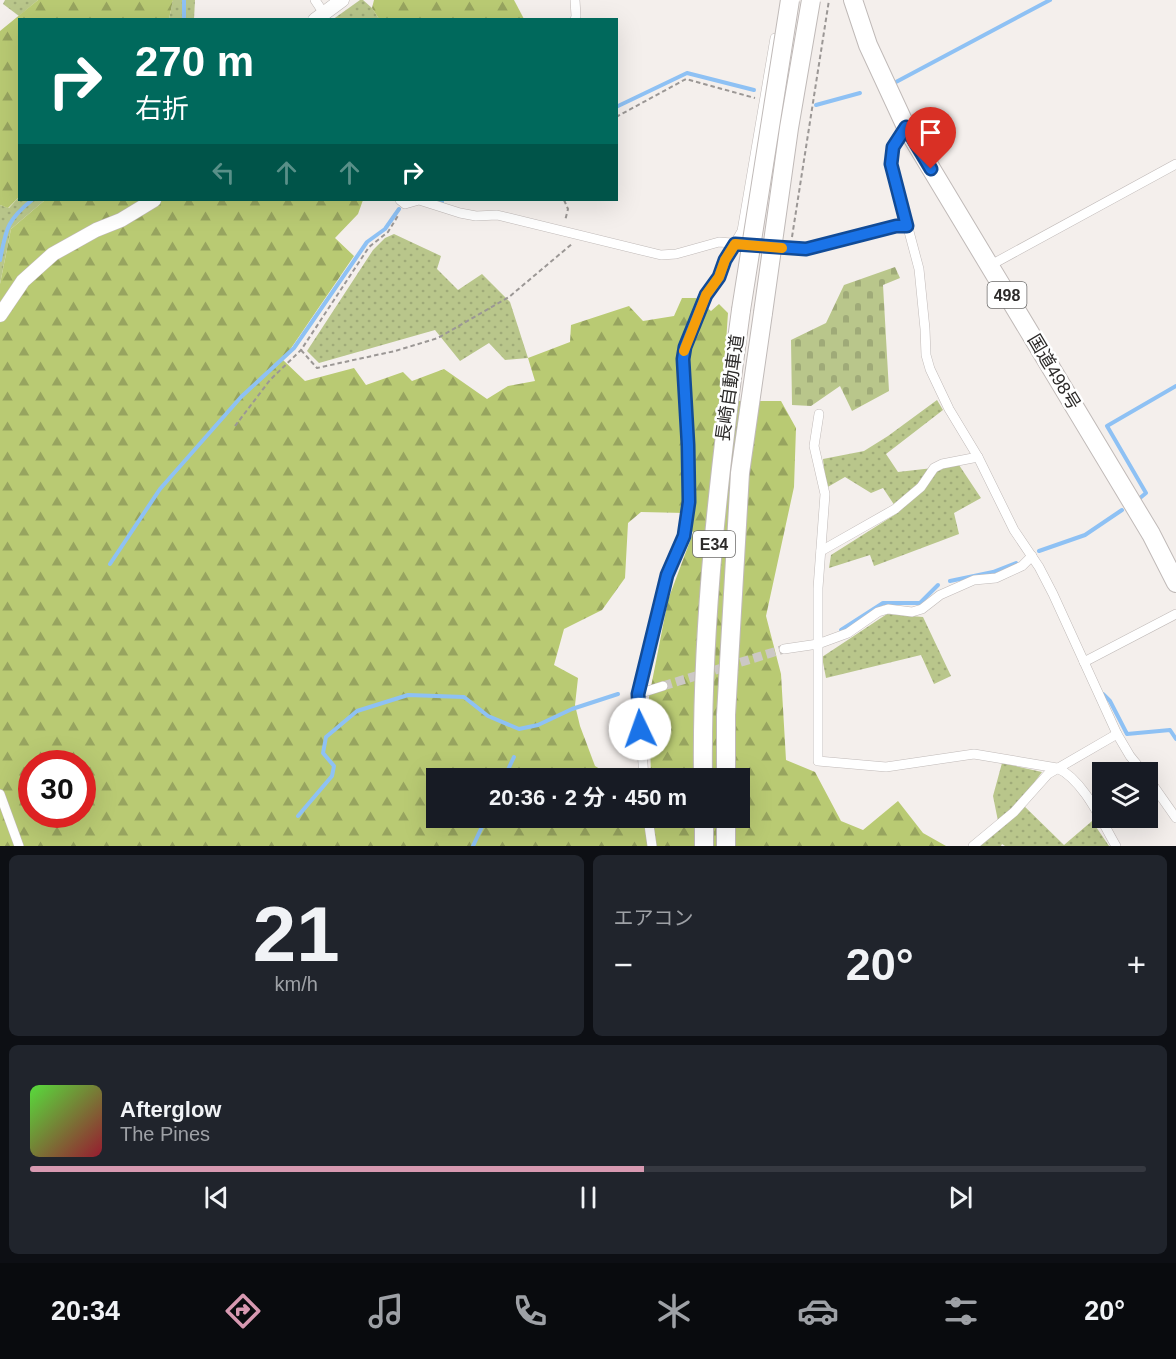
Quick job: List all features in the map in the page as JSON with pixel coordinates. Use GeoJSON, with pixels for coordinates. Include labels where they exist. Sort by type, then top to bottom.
{"type":"FeatureCollection","features":[{"type":"Feature","properties":{"kind":"highway","name":"長崎自動車道"},"geometry":{"type":"LineString","coordinates":[[703,768],[702,715],[720,461],[741,310],[790,0]]}},
{"type":"Feature","properties":{"kind":"highway","name":"長崎自動車道"},"geometry":{"type":"LineString","coordinates":[[726,768],[726,715],[740,473],[789,128],[811,0]]}},
{"type":"Feature","properties":{"kind":"highway","name":"国道498号"},"geometry":{"type":"LineString","coordinates":[[854,0],[868,45],[906,127],[1150,534],[1176,584]]}},
{"type":"Feature","properties":{"kind":"highway"},"geometry":{"type":"LineString","coordinates":[[704,828],[704,846]]}},
{"type":"Feature","properties":{"kind":"highway"},"geometry":{"type":"LineString","coordinates":[[726,828],[726,846]]}},
{"type":"Feature","properties":{"kind":"main road"},"geometry":{"type":"LineString","coordinates":[[319,16],[342,0]]}},
{"type":"Feature","properties":{"kind":"main road"},"geometry":{"type":"LineString","coordinates":[[0,315],[24,281],[53,254],[96,230],[121,220],[152,201]]}},
{"type":"Feature","properties":{"kind":"street"},"geometry":{"type":"LineString","coordinates":[[315,0],[319,16]]}},
{"type":"Feature","properties":{"kind":"street"},"geometry":{"type":"LineString","coordinates":[[574,0],[576,18]]}},
{"type":"Feature","properties":{"kind":"street"},"geometry":{"type":"LineString","coordinates":[[643,768],[638,694],[667,575],[684,536],[689,502],[683,359],[685,347],[706,295],[719,277],[725,260],[742,231],[782,0]]}},
{"type":"Feature","properties":{"kind":"street"},"geometry":{"type":"LineString","coordinates":[[906,127],[893,147],[891,164],[919,269],[928,362],[949,409],[978,457],[1014,530],[1032,556],[1053,594],[1117,734],[1135,762]]}},
{"type":"Feature","properties":{"kind":"street"},"geometry":{"type":"LineString","coordinates":[[989,266],[1176,164]]}},
{"type":"Feature","properties":{"kind":"street"},"geometry":{"type":"LineString","coordinates":[[422,201],[460,213],[476,216],[497,215],[661,255],[676,254],[719,242],[806,249],[896,226],[907,226]]}},
{"type":"Feature","properties":{"kind":"street"},"geometry":{"type":"LineString","coordinates":[[819,414],[814,446],[825,494],[818,588],[818,761],[886,767],[974,754],[1057,768],[1068,772],[1086,796],[1116,846]]}},
{"type":"Feature","properties":{"kind":"street"},"geometry":{"type":"LineString","coordinates":[[822,551],[895,509],[921,487],[934,468],[942,464],[978,457]]}},
{"type":"Feature","properties":{"kind":"street"},"geometry":{"type":"LineString","coordinates":[[784,649],[818,644],[848,633],[878,612],[888,609],[912,612],[922,609],[940,595],[974,580],[996,578],[1022,566],[1032,556]]}},
{"type":"Feature","properties":{"kind":"street"},"geometry":{"type":"LineString","coordinates":[[1084,662],[1176,614]]}},
{"type":"Feature","properties":{"kind":"street"},"geometry":{"type":"LineString","coordinates":[[638,694],[663,686]]}},
{"type":"Feature","properties":{"kind":"street"},"geometry":{"type":"LineString","coordinates":[[973,846],[1014,812],[1047,774],[1117,734]]}},
{"type":"Feature","properties":{"kind":"street"},"geometry":{"type":"LineString","coordinates":[[1158,793],[1176,819]]}},
{"type":"Feature","properties":{"kind":"street"},"geometry":{"type":"LineString","coordinates":[[0,794],[19,846]]}},
{"type":"Feature","properties":{"kind":"street"},"geometry":{"type":"LineString","coordinates":[[649,828],[652,846]]}},
{"type":"Feature","properties":{"kind":"path"},"geometry":{"type":"LineString","coordinates":[[790,249],[829,0]]}},
{"type":"Feature","properties":{"kind":"path"},"geometry":{"type":"LineString","coordinates":[[618,116],[686,79],[764,100]]}},
{"type":"Feature","properties":{"kind":"path"},"geometry":{"type":"LineString","coordinates":[[562,230],[568,209],[564,201]]}},
{"type":"Feature","properties":{"kind":"path"},"geometry":{"type":"LineString","coordinates":[[235,426],[270,380],[301,350],[369,247],[388,232],[403,202]]}},
{"type":"Feature","properties":{"kind":"path"},"geometry":{"type":"LineString","coordinates":[[301,350],[317,368],[395,351],[438,338],[509,297],[582,236]]}},
{"type":"Feature","properties":{"kind":"green space"},"geometry":{"type":"Polygon","coordinates":[[[5,0],[38,0],[19,16],[3,4],[5,0]]]}},
{"type":"Feature","properties":{"kind":"green space"},"geometry":{"type":"Polygon","coordinates":[[[38,0],[173,0],[169,18],[18,18],[18,198],[8,208],[0,205],[0,31],[38,0]]]}},
{"type":"Feature","properties":{"kind":"green space"},"geometry":{"type":"Polygon","coordinates":[[[173,0],[195,0],[194,18],[169,18],[173,0]]]}},
{"type":"Feature","properties":{"kind":"green space"},"geometry":{"type":"Polygon","coordinates":[[[363,0],[378,18],[335,18],[363,0]]]}},
{"type":"Feature","properties":{"kind":"green space"},"geometry":{"type":"Polygon","coordinates":[[[374,0],[514,0],[523,18],[378,18],[372,8],[374,0]]]}},
{"type":"Feature","properties":{"kind":"green space"},"geometry":{"type":"Polygon","coordinates":[[[18,198],[18,201],[44,201],[11,229],[0,284],[0,205],[9,208],[18,198]]]}},
{"type":"Feature","properties":{"kind":"green space"},"geometry":{"type":"Polygon","coordinates":[[[44,201],[363,201],[358,214],[335,238],[354,256],[283,360],[305,381],[354,368],[366,385],[403,372],[412,381],[444,369],[487,399],[508,386],[535,381],[528,358],[570,342],[571,325],[629,306],[643,321],[674,316],[682,298],[696,298],[711,311],[719,304],[728,313],[722,401],[781,401],[796,428],[794,487],[766,616],[781,674],[786,760],[815,772],[841,821],[863,830],[898,801],[923,833],[946,846],[0,846],[0,284],[11,229],[44,201]],[[641,512],[628,523],[625,578],[602,610],[564,629],[554,665],[578,678],[575,705],[580,726],[595,766],[598,768],[426,768],[426,828],[750,828],[750,768],[651,768],[649,697],[668,600],[693,533],[685,513],[641,512]]]}},
{"type":"Feature","properties":{"kind":"green space"},"geometry":{"type":"Polygon","coordinates":[[[394,234],[441,256],[437,269],[458,290],[482,274],[510,302],[528,358],[505,360],[489,343],[460,361],[435,330],[319,363],[307,351],[373,250],[385,238],[394,234]]]}},
{"type":"Feature","properties":{"kind":"green space"},"geometry":{"type":"Polygon","coordinates":[[[895,267],[900,278],[883,285],[889,391],[852,411],[840,386],[811,406],[792,405],[791,340],[826,323],[844,285],[895,267]]]}},
{"type":"Feature","properties":{"kind":"green space"},"geometry":{"type":"Polygon","coordinates":[[[937,400],[943,410],[886,454],[898,472],[959,465],[981,498],[954,513],[959,534],[874,566],[870,555],[829,568],[831,555],[899,512],[883,488],[871,493],[845,477],[826,488],[823,459],[864,451],[937,400]]]}},
{"type":"Feature","properties":{"kind":"green space"},"geometry":{"type":"Polygon","coordinates":[[[887,614],[923,617],[951,676],[934,684],[921,655],[826,678],[822,657],[887,614]]]}},
{"type":"Feature","properties":{"kind":"green space"},"geometry":{"type":"Polygon","coordinates":[[[1002,763],[1042,772],[1020,802],[1064,845],[1092,821],[1092,828],[1097,828],[1109,846],[1005,846],[1002,844],[1001,846],[979,846],[998,821],[993,796],[1002,763]]]}},
{"type":"Feature","properties":{"kind":"waterway"},"geometry":{"type":"LineString","coordinates":[[184,0],[184,18]]}},
{"type":"Feature","properties":{"kind":"waterway"},"geometry":{"type":"LineString","coordinates":[[896,82],[1050,0]]}},
{"type":"Feature","properties":{"kind":"waterway"},"geometry":{"type":"LineString","coordinates":[[618,106],[687,73],[754,90]]}},
{"type":"Feature","properties":{"kind":"waterway"},"geometry":{"type":"LineString","coordinates":[[816,105],[860,93]]}},
{"type":"Feature","properties":{"kind":"waterway"},"geometry":{"type":"LineString","coordinates":[[0,260],[4,240],[12,220],[31,201]]}},
{"type":"Feature","properties":{"kind":"waterway"},"geometry":{"type":"LineString","coordinates":[[110,564],[160,489],[241,397],[294,348],[367,242],[385,229],[399,209]]}},
{"type":"Feature","properties":{"kind":"waterway"},"geometry":{"type":"LineString","coordinates":[[1140,498],[1146,493],[1107,426],[1176,386]]}},
{"type":"Feature","properties":{"kind":"waterway"},"geometry":{"type":"LineString","coordinates":[[1039,551],[1085,535],[1122,510]]}},
{"type":"Feature","properties":{"kind":"waterway"},"geometry":{"type":"LineString","coordinates":[[950,581],[993,572],[1016,563]]}},
{"type":"Feature","properties":{"kind":"waterway"},"geometry":{"type":"LineString","coordinates":[[841,630],[883,603],[920,603],[938,585]]}},
{"type":"Feature","properties":{"kind":"waterway"},"geometry":{"type":"LineString","coordinates":[[298,816],[332,776],[334,766],[323,753],[326,737],[357,711],[408,695],[464,697],[488,716],[519,729],[538,725],[572,709],[618,694]]}},
{"type":"Feature","properties":{"kind":"waterway"},"geometry":{"type":"LineString","coordinates":[[1103,694],[1110,701],[1127,734],[1170,730],[1176,739]]}},
{"type":"Feature","properties":{"kind":"waterway"},"geometry":{"type":"LineString","coordinates":[[509,768],[514,757]]}},
{"type":"Feature","properties":{"kind":"waterway"},"geometry":{"type":"LineString","coordinates":[[473,846],[481,828]]}},
{"type":"Feature","properties":{"kind":"tunnel"},"geometry":{"type":"LineString","coordinates":[[663,686],[784,649]]}},
{"type":"Feature","properties":{"kind":"slow traffic"},"geometry":{"type":"LineString","coordinates":[[684,351],[701,305],[719,277],[725,260],[735,244],[782,248]]}},
{"type":"Feature","properties":{"kind":"route"},"geometry":{"type":"LineString","coordinates":[[640,729],[638,694],[667,575],[684,536],[689,502],[689,479],[683,359],[685,347],[706,295],[719,277],[725,260],[735,244],[806,249],[896,226],[907,226],[891,164],[893,147],[906,127],[931,169]]}}]}
